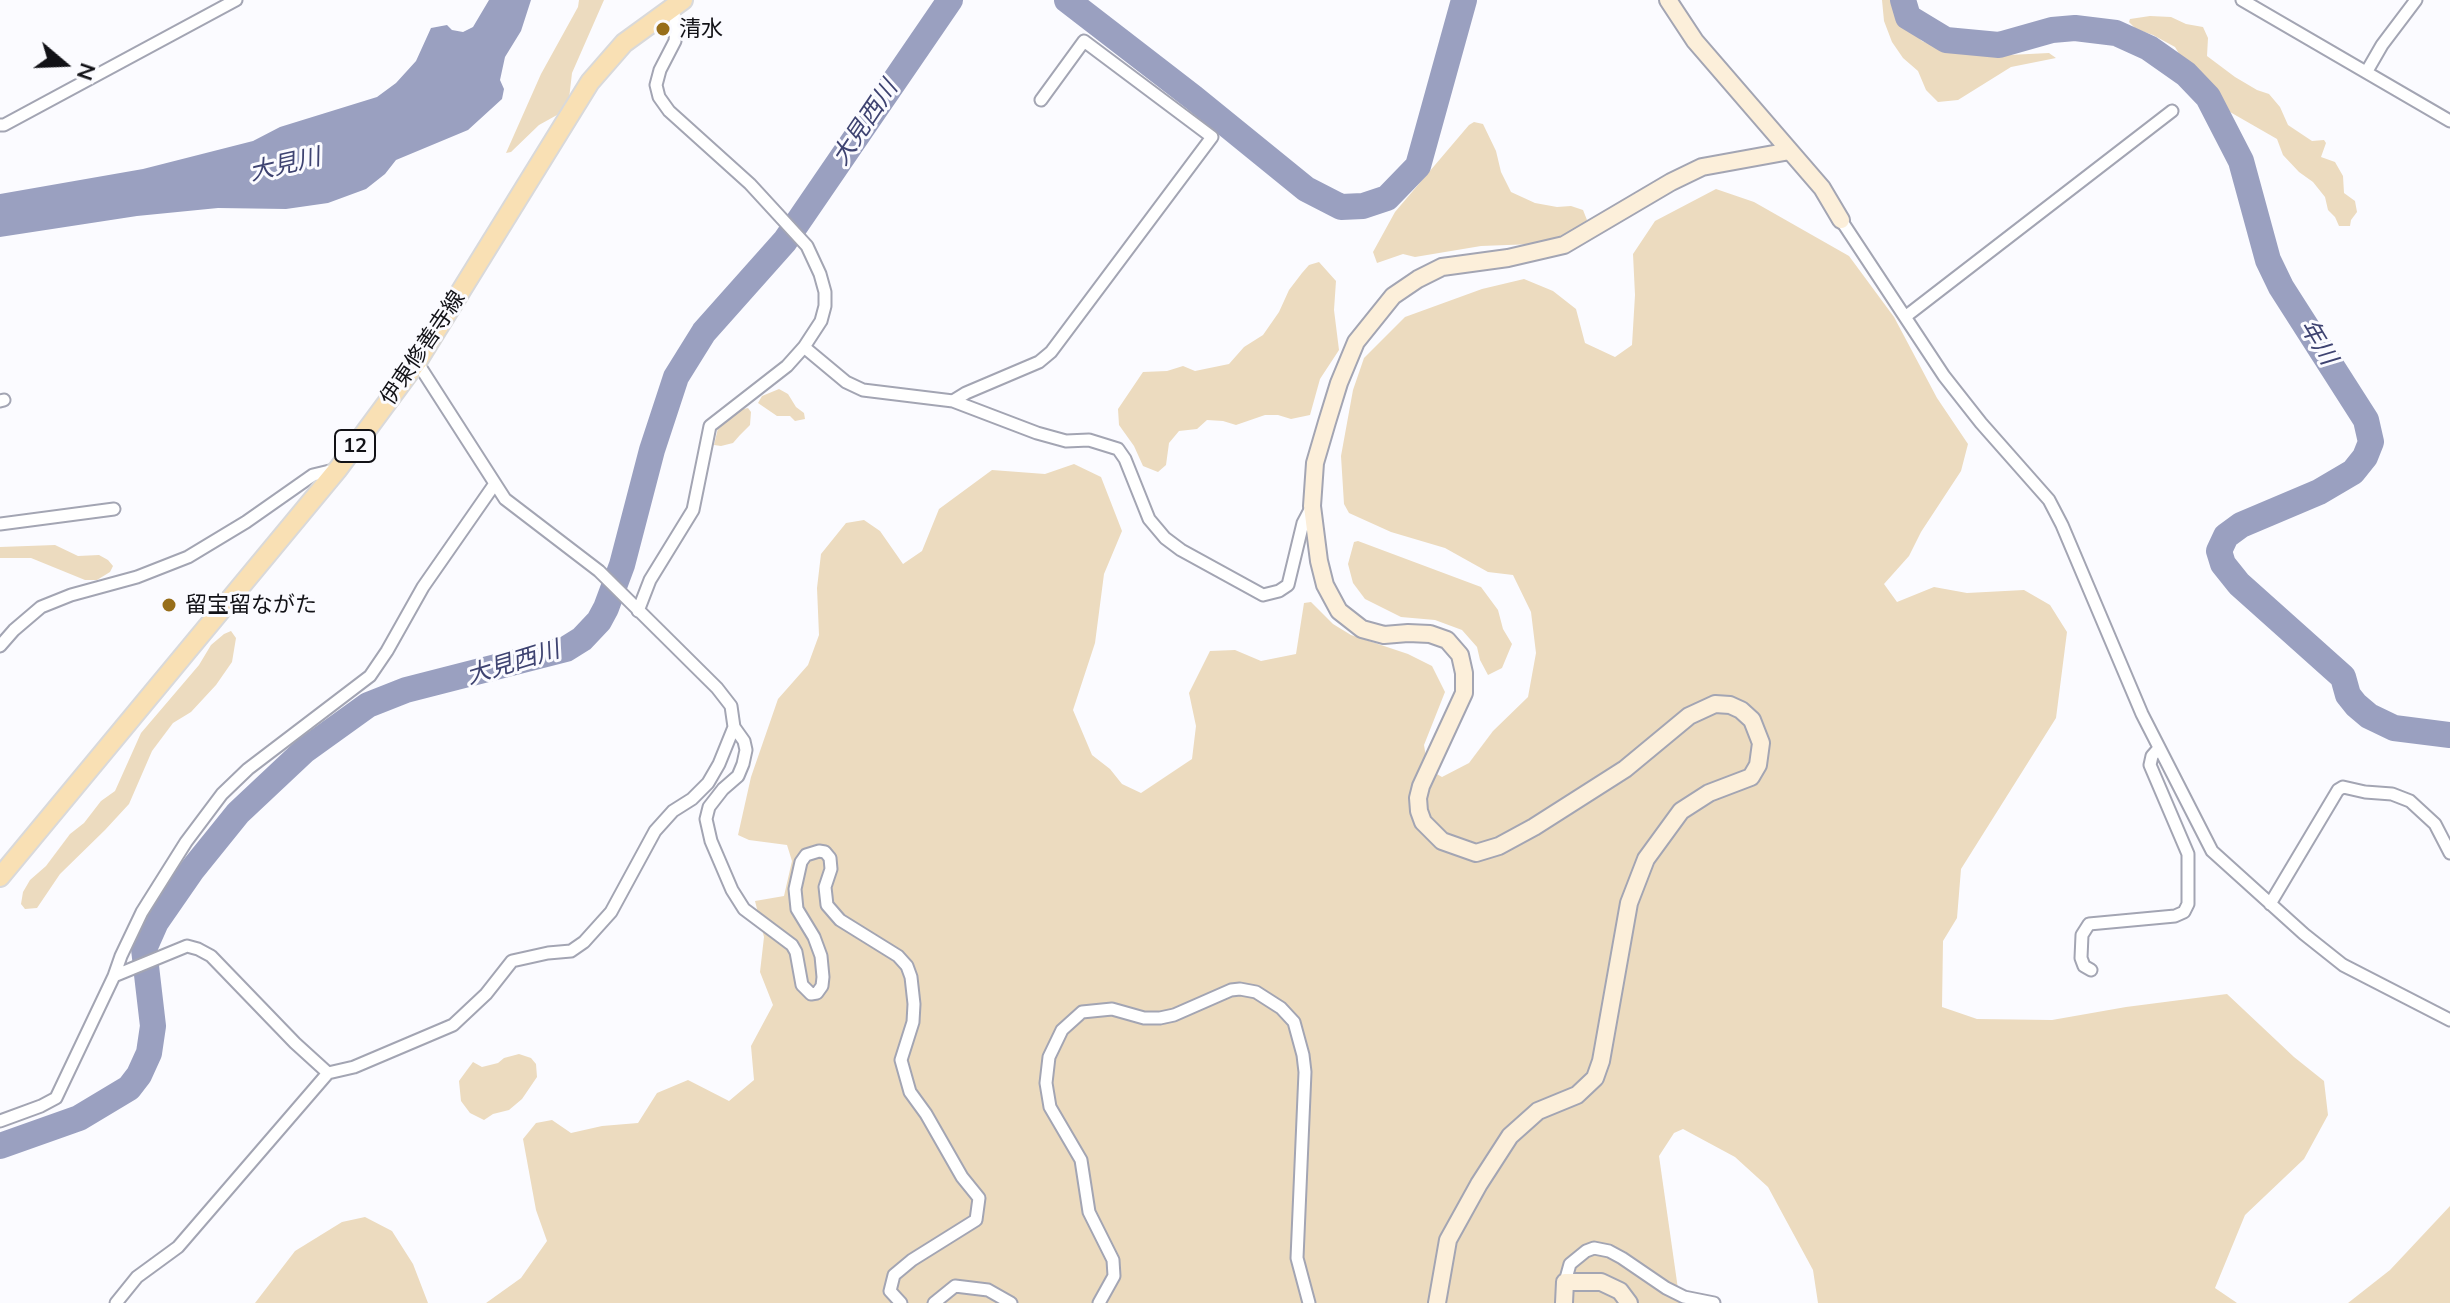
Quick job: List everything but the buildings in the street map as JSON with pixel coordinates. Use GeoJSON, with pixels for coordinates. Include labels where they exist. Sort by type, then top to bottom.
{"type":"FeatureCollection","features":[{"type":"Feature","properties":{"kind":"main road","name":"伊東修善寺線"},"geometry":{"type":"LineString","coordinates":[[0,877],[338,469],[417,362],[590,82],[624,43],[676,2]]}},
{"type":"Feature","properties":{"kind":"street"},"geometry":{"type":"LineString","coordinates":[[0,125],[236,0]]}},
{"type":"Feature","properties":{"kind":"street"},"geometry":{"type":"LineString","coordinates":[[1668,0],[1695,41],[1822,188],[1944,376],[2049,500],[2159,748],[2212,851],[2343,965],[2450,1020]]}},
{"type":"Feature","properties":{"kind":"street"},"geometry":{"type":"LineString","coordinates":[[2242,0],[2450,121]]}},
{"type":"Feature","properties":{"kind":"street"},"geometry":{"type":"LineString","coordinates":[[2367,71],[2382,45],[2416,0]]}},
{"type":"Feature","properties":{"kind":"street"},"geometry":{"type":"LineString","coordinates":[[634,606],[693,510],[710,426],[774,378],[804,347],[821,321],[825,306],[820,274],[807,246],[750,184],[669,111],[659,97],[656,85],[660,70],[675,41],[676,2]]}},
{"type":"Feature","properties":{"kind":"street"},"geometry":{"type":"LineString","coordinates":[[953,401],[1039,362],[1051,352],[1212,137],[1084,41],[1041,100]]}},
{"type":"Feature","properties":{"kind":"street"},"geometry":{"type":"LineString","coordinates":[[1905,317],[2172,111]]}},
{"type":"Feature","properties":{"kind":"street"},"geometry":{"type":"LineString","coordinates":[[1437,1303],[1448,1240],[1510,1136],[1538,1111],[1577,1095],[1595,1078],[1604,1046],[1629,903],[1646,859],[1681,811],[1709,793],[1751,777],[1758,765],[1761,743],[1752,720],[1741,710],[1715,704],[1689,716],[1625,769],[1499,846],[1476,853],[1442,841],[1423,822],[1418,798],[1464,693],[1460,655],[1447,640],[1418,632],[1384,635],[1362,629],[1339,611],[1325,585],[1319,561],[1312,506],[1315,463],[1339,383],[1356,342],[1393,296],[1418,279],[1442,267],[1508,258],[1564,245],[1702,167],[1790,151]]}},
{"type":"Feature","properties":{"kind":"street"},"geometry":{"type":"LineString","coordinates":[[804,347],[846,382],[863,390],[953,401],[1037,433],[1066,441],[1089,440],[1118,449],[1149,519],[1165,538],[1263,595],[1288,585],[1303,523],[1312,506]]}},
{"type":"Feature","properties":{"kind":"street"},"geometry":{"type":"LineString","coordinates":[[417,362],[505,499],[599,571],[717,688],[731,706],[734,727],[746,750],[738,776],[709,807],[706,819],[711,841],[732,890],[744,909],[792,945],[806,991],[817,993],[822,986],[821,956],[814,937],[797,909],[795,889],[801,862],[806,855],[819,851],[830,858],[831,869],[825,887],[827,905],[840,920],[898,956],[907,966],[914,1004],[913,1022],[901,1060],[910,1092],[962,1177],[979,1198],[976,1220],[912,1260],[894,1275],[890,1291],[901,1303]]}},
{"type":"Feature","properties":{"kind":"street"},"geometry":{"type":"LineString","coordinates":[[0,646],[41,607],[71,595],[137,577],[188,557],[246,522],[313,475],[338,469]]}},
{"type":"Feature","properties":{"kind":"street"},"geometry":{"type":"LineString","coordinates":[[0,1121],[56,1098],[118,974],[121,956],[142,912],[186,842],[222,794],[248,769],[370,676],[423,587],[494,485]]}},
{"type":"Feature","properties":{"kind":"street"},"geometry":{"type":"LineString","coordinates":[[0,524],[114,509]]}},
{"type":"Feature","properties":{"kind":"street"},"geometry":{"type":"LineString","coordinates":[[116,1303],[137,1277],[178,1247],[328,1073],[354,1067],[453,1025],[486,994],[512,961],[571,951],[584,942],[611,912],[655,831],[673,811],[692,799],[708,783],[734,727]]}},
{"type":"Feature","properties":{"kind":"street"},"geometry":{"type":"LineString","coordinates":[[2091,970],[2084,966],[2081,958],[2082,935],[2089,924],[2175,916],[2184,912],[2188,904],[2188,854],[2150,765],[2152,756],[2159,748]]}},
{"type":"Feature","properties":{"kind":"street"},"geometry":{"type":"LineString","coordinates":[[2270,904],[2338,790],[2343,787],[2392,794],[2410,801],[2435,824],[2450,853]]}},
{"type":"Feature","properties":{"kind":"street"},"geometry":{"type":"LineString","coordinates":[[118,974],[173,950],[187,946],[198,949],[211,956],[328,1073]]}},
{"type":"Feature","properties":{"kind":"street"},"geometry":{"type":"LineString","coordinates":[[1099,1303],[1114,1276],[1113,1260],[1089,1212],[1081,1160],[1050,1107],[1046,1083],[1049,1057],[1062,1030],[1082,1012],[1112,1009],[1144,1018],[1160,1018],[1240,989],[1256,992],[1281,1008],[1294,1022],[1302,1046],[1305,1072],[1297,1258],[1309,1303]]}},
{"type":"Feature","properties":{"kind":"street"},"geometry":{"type":"LineString","coordinates":[[1564,1303],[1570,1264],[1594,1248],[1622,1258],[1684,1297],[1714,1303]]}},
{"type":"Feature","properties":{"kind":"street"},"geometry":{"type":"LineString","coordinates":[[1565,1282],[1601,1282],[1620,1291],[1629,1303]]}},
{"type":"Feature","properties":{"kind":"street"},"geometry":{"type":"LineString","coordinates":[[934,1303],[955,1286],[988,1290],[1011,1303]]}},
{"type":"Feature","properties":{"kind":"shaded area"},"geometry":{"type":"Polygon","coordinates":[[[579,0],[604,0],[572,73],[569,99],[557,115],[539,125],[511,152],[506,153],[541,74],[579,0]]]}},
{"type":"Feature","properties":{"kind":"shaded area"},"geometry":{"type":"Polygon","coordinates":[[[1882,0],[1897,0],[1903,22],[1922,41],[1942,49],[2009,55],[2049,53],[2056,58],[2011,67],[1958,100],[1938,102],[1926,90],[1918,71],[1903,58],[1892,42],[1884,21],[1882,0]]]}},
{"type":"Feature","properties":{"kind":"shaded area"},"geometry":{"type":"Polygon","coordinates":[[[2171,17],[2203,27],[2208,38],[2207,56],[2235,77],[2269,94],[2280,107],[2288,125],[2312,141],[2324,140],[2326,143],[2321,157],[2335,162],[2343,176],[2344,193],[2355,201],[2357,212],[2350,226],[2339,226],[2328,210],[2325,197],[2283,155],[2277,139],[2230,112],[2200,75],[2184,62],[2175,47],[2136,29],[2129,22],[2130,19],[2171,17]]]}},
{"type":"Feature","properties":{"kind":"shaded area"},"geometry":{"type":"Polygon","coordinates":[[[1474,122],[1483,124],[1511,192],[1535,203],[1583,210],[1587,220],[1570,233],[1534,244],[1481,246],[1415,257],[1403,254],[1377,263],[1373,252],[1395,212],[1474,122]]]}},
{"type":"Feature","properties":{"kind":"shaded area"},"geometry":{"type":"Polygon","coordinates":[[[1716,189],[1754,202],[1849,256],[1894,317],[1937,398],[1968,444],[1961,471],[1909,556],[1884,584],[1897,602],[1934,587],[1967,593],[2024,590],[2050,605],[2067,632],[2056,718],[1961,869],[1957,918],[1943,941],[1942,1007],[1977,1019],[2052,1020],[2227,994],[2324,1081],[2328,1115],[2304,1159],[2245,1215],[2215,1288],[2237,1303],[1818,1303],[1813,1270],[1768,1187],[1735,1157],[1683,1129],[1674,1133],[1659,1156],[1680,1303],[486,1303],[521,1278],[547,1241],[536,1210],[523,1139],[536,1123],[552,1120],[571,1133],[638,1123],[657,1093],[688,1080],[729,1101],[754,1080],[751,1046],[773,1005],[760,972],[764,937],[755,901],[784,896],[792,861],[787,845],[749,840],[738,835],[751,777],[778,699],[808,665],[819,635],[817,588],[821,554],[846,523],[864,520],[880,531],[903,564],[922,551],[939,509],[992,470],[1045,474],[1074,464],[1101,477],[1122,531],[1104,574],[1095,643],[1073,710],[1092,755],[1110,769],[1122,784],[1141,793],[1192,759],[1196,726],[1189,693],[1210,651],[1235,650],[1261,661],[1296,654],[1304,603],[1311,602],[1333,624],[1351,635],[1408,654],[1432,666],[1445,692],[1424,745],[1428,769],[1442,777],[1469,763],[1493,731],[1528,697],[1536,653],[1531,612],[1513,575],[1488,572],[1445,548],[1391,532],[1349,513],[1344,504],[1341,456],[1353,390],[1364,358],[1405,317],[1482,289],[1524,279],[1553,291],[1576,309],[1585,343],[1615,357],[1632,345],[1635,295],[1633,254],[1655,221],[1716,189]]]}},
{"type":"Feature","properties":{"kind":"shaded area"},"geometry":{"type":"Polygon","coordinates":[[[1319,262],[1336,281],[1334,310],[1339,350],[1320,379],[1310,415],[1291,419],[1265,415],[1236,425],[1207,420],[1197,429],[1179,431],[1169,443],[1166,465],[1158,472],[1143,466],[1119,425],[1118,409],[1143,372],[1167,371],[1183,366],[1195,371],[1229,364],[1244,347],[1263,335],[1302,273],[1309,265],[1319,262]]]}},
{"type":"Feature","properties":{"kind":"shaded area"},"geometry":{"type":"Polygon","coordinates":[[[779,389],[788,394],[804,413],[805,419],[795,421],[790,416],[777,416],[758,403],[762,396],[779,389]]]}},
{"type":"Feature","properties":{"kind":"shaded area"},"geometry":{"type":"Polygon","coordinates":[[[748,408],[751,412],[750,425],[733,443],[714,445],[718,428],[748,408]]]}},
{"type":"Feature","properties":{"kind":"shaded area"},"geometry":{"type":"Polygon","coordinates":[[[1354,542],[1481,587],[1498,610],[1503,629],[1512,644],[1502,668],[1488,675],[1477,647],[1462,630],[1435,620],[1401,617],[1365,599],[1353,583],[1348,564],[1354,542]]]}},
{"type":"Feature","properties":{"kind":"shaded area"},"geometry":{"type":"Polygon","coordinates":[[[55,545],[78,556],[99,555],[113,566],[110,572],[97,580],[85,580],[31,558],[0,558],[0,547],[55,545]]]}},
{"type":"Feature","properties":{"kind":"shaded area"},"geometry":{"type":"Polygon","coordinates":[[[231,631],[236,638],[232,662],[216,685],[191,712],[173,723],[152,751],[129,804],[60,874],[37,908],[25,909],[21,904],[23,892],[30,880],[46,866],[101,801],[115,791],[141,733],[199,665],[211,645],[231,631]]]}},
{"type":"Feature","properties":{"kind":"shaded area"},"geometry":{"type":"Polygon","coordinates":[[[519,1054],[531,1058],[536,1064],[537,1077],[522,1099],[509,1110],[484,1120],[470,1113],[461,1101],[459,1081],[473,1062],[482,1067],[519,1054]]]}},
{"type":"Feature","properties":{"kind":"shaded area"},"geometry":{"type":"Polygon","coordinates":[[[2450,1206],[2450,1303],[2348,1303],[2390,1270],[2450,1206]]]}},
{"type":"Feature","properties":{"kind":"shaded area"},"geometry":{"type":"Polygon","coordinates":[[[365,1217],[392,1231],[413,1264],[428,1303],[255,1303],[295,1251],[342,1222],[365,1217]]]}},
{"type":"Feature","properties":{"kind":"water","name":"大見川"},"geometry":{"type":"Polygon","coordinates":[[[489,0],[531,0],[521,31],[505,57],[500,80],[504,89],[502,99],[468,130],[396,160],[385,174],[366,189],[328,203],[286,209],[218,208],[137,216],[0,237],[0,194],[143,169],[253,141],[280,127],[377,97],[396,83],[416,61],[431,28],[447,25],[452,30],[463,32],[473,27],[489,0]]]}},
{"type":"Feature","properties":{"kind":"waterway","name":"大見西川"},"geometry":{"type":"LineString","coordinates":[[0,1146],[79,1118],[129,1088],[149,1053],[153,1026],[144,949],[156,922],[192,870],[238,813],[304,751],[368,705],[406,690],[566,649],[582,639],[599,621],[622,565],[652,450],[676,377],[704,332],[785,241],[950,0]]}},
{"type":"Feature","properties":{"kind":"waterway","name":"大見西川"},"geometry":{"type":"LineString","coordinates":[[1067,0],[1306,189],[1341,207],[1363,206],[1387,198],[1418,166],[1464,0]]}},
{"type":"Feature","properties":{"kind":"waterway","name":"年川"},"geometry":{"type":"LineString","coordinates":[[1903,0],[1908,17],[1946,40],[1999,45],[2052,30],[2075,28],[2116,33],[2149,48],[2186,74],[2208,97],[2241,161],[2268,260],[2281,287],[2366,420],[2371,442],[2365,457],[2353,472],[2319,492],[2241,525],[2226,536],[2219,551],[2223,564],[2239,584],[2343,677],[2348,695],[2369,716],[2394,728],[2450,735]]}},
{"type":"Feature","properties":{"kind":"place","name":"清水"},"geometry":{"type":"Point","coordinates":[663,29]}},
{"type":"Feature","properties":{"kind":"place","name":"留宝留ながた"},"geometry":{"type":"Point","coordinates":[169,605]}}]}
